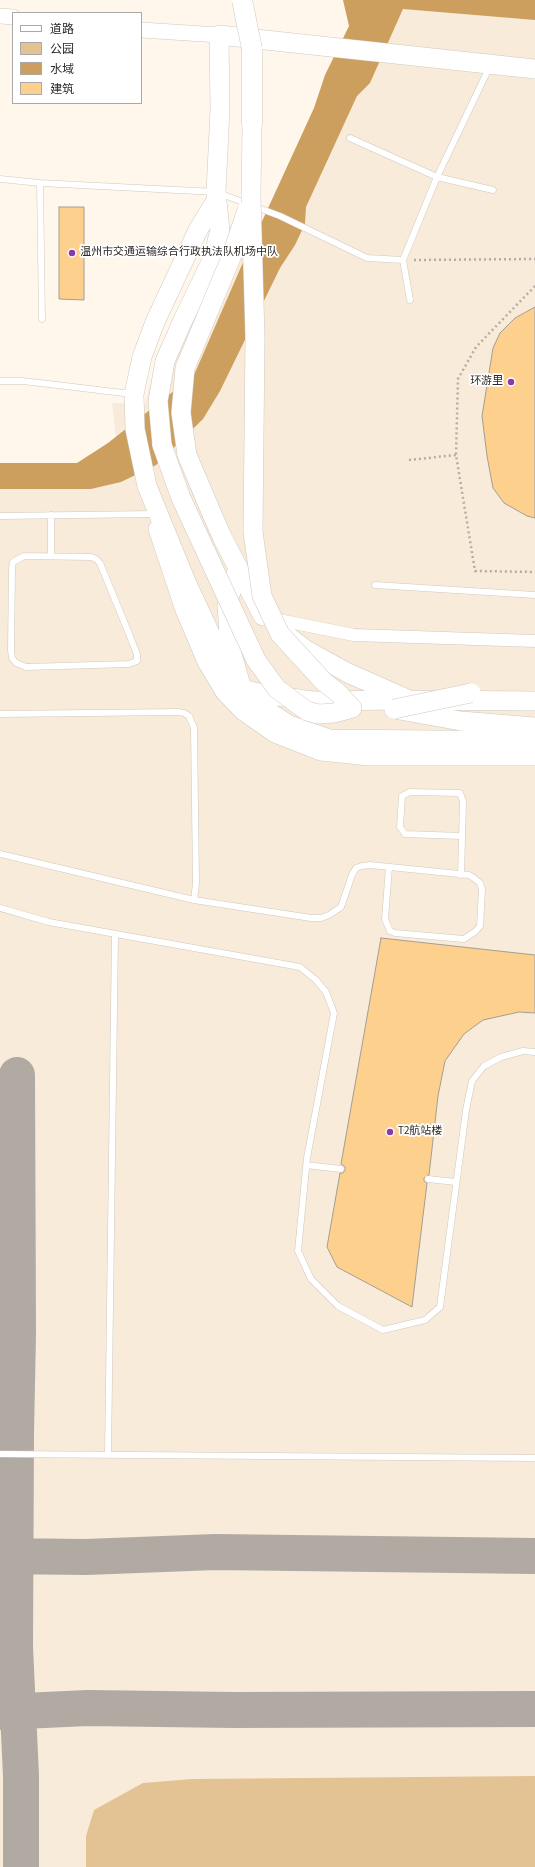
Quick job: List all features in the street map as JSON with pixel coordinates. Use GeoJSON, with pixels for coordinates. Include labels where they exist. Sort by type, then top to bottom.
{"type":"FeatureCollection","features":[{"type":"Feature","properties":{"kind":"highway"},"geometry":{"type":"LineString","coordinates":[[242,0],[252,49]]}},
{"type":"Feature","properties":{"kind":"highway"},"geometry":{"type":"LineString","coordinates":[[252,124],[253,0]]}},
{"type":"Feature","properties":{"kind":"main road"},"geometry":{"type":"LineString","coordinates":[[535,69],[220,35],[220,109],[216,196],[220,230],[212,260],[165,361],[158,401],[162,445],[181,498],[256,660],[277,689],[307,711],[318,714],[334,713],[352,708],[402,704],[471,693],[535,692]]}},
{"type":"Feature","properties":{"kind":"main road"},"geometry":{"type":"LineString","coordinates":[[252,124],[251,197],[255,336],[253,532],[262,596],[280,634],[324,682],[338,693],[352,708]]}},
{"type":"Feature","properties":{"kind":"main road"},"geometry":{"type":"LineString","coordinates":[[216,196],[198,230],[155,322],[142,357],[134,394],[135,429],[158,535],[184,610],[206,662],[224,692],[242,711],[275,734],[321,752],[369,757],[535,757]]}},
{"type":"Feature","properties":{"kind":"main road"},"geometry":{"type":"LineString","coordinates":[[251,197],[232,255],[185,368],[181,412],[187,455],[222,537],[264,617],[306,650],[402,704],[461,721],[535,727]]}},
{"type":"Feature","properties":{"kind":"main road"},"geometry":{"type":"LineString","coordinates":[[147,486],[188,584],[222,659],[237,683],[258,705],[289,725],[329,739],[535,741]]}},
{"type":"Feature","properties":{"kind":"main road"},"geometry":{"type":"LineString","coordinates":[[238,567],[227,606],[230,647],[242,689]]}},
{"type":"Feature","properties":{"kind":"main road"},"geometry":{"type":"LineString","coordinates":[[242,689],[263,694],[312,701],[402,704],[535,701]]}},
{"type":"Feature","properties":{"kind":"street"},"geometry":{"type":"LineString","coordinates":[[0,16],[12,17]]}},
{"type":"Feature","properties":{"kind":"street"},"geometry":{"type":"LineString","coordinates":[[142,30],[220,35]]}},
{"type":"Feature","properties":{"kind":"street"},"geometry":{"type":"LineString","coordinates":[[264,617],[354,634],[535,641]]}},
{"type":"Feature","properties":{"kind":"lane"},"geometry":{"type":"LineString","coordinates":[[410,300],[403,260],[437,177],[491,64]]}},
{"type":"Feature","properties":{"kind":"lane"},"geometry":{"type":"LineString","coordinates":[[350,138],[437,177],[493,190]]}},
{"type":"Feature","properties":{"kind":"lane"},"geometry":{"type":"LineString","coordinates":[[0,179],[216,196],[280,216],[367,258],[403,260]]}},
{"type":"Feature","properties":{"kind":"lane"},"geometry":{"type":"LineString","coordinates":[[40,183],[42,319]]}},
{"type":"Feature","properties":{"kind":"lane"},"geometry":{"type":"LineString","coordinates":[[0,381],[23,381],[134,394]]}},
{"type":"Feature","properties":{"kind":"lane"},"geometry":{"type":"LineString","coordinates":[[0,516],[153,514]]}},
{"type":"Feature","properties":{"kind":"lane"},"geometry":{"type":"LineString","coordinates":[[51,515],[52,556]]}},
{"type":"Feature","properties":{"kind":"lane"},"geometry":{"type":"LineString","coordinates":[[24,556],[52,556],[91,557],[100,563],[137,654],[138,658],[135,663],[26,667],[16,663],[12,658],[10,630],[13,562],[24,556]]}},
{"type":"Feature","properties":{"kind":"lane"},"geometry":{"type":"LineString","coordinates":[[375,585],[535,595]]}},
{"type":"Feature","properties":{"kind":"lane"},"geometry":{"type":"LineString","coordinates":[[0,714],[178,712],[184,713],[188,716],[194,728],[196,883],[194,900]]}},
{"type":"Feature","properties":{"kind":"lane"},"geometry":{"type":"LineString","coordinates":[[461,836],[405,834],[400,827],[402,796],[410,792],[460,793],[463,797],[461,875]]}},
{"type":"Feature","properties":{"kind":"lane"},"geometry":{"type":"LineString","coordinates":[[0,854],[194,900],[311,918],[321,918],[335,912],[341,907],[352,875],[356,868],[370,865],[389,867],[461,875],[474,878],[480,883],[482,889],[480,926],[476,931],[464,938],[395,933],[390,931],[385,919],[389,867]]}},
{"type":"Feature","properties":{"kind":"lane"},"geometry":{"type":"LineString","coordinates":[[0,908],[49,922],[300,968],[316,980],[326,992],[334,1013],[306,1165],[298,1251],[311,1279],[338,1306],[383,1330],[425,1320],[440,1307],[466,1110],[472,1081],[484,1066],[501,1057],[523,1051],[535,1052]]}},
{"type":"Feature","properties":{"kind":"lane"},"geometry":{"type":"LineString","coordinates":[[108,1454],[115,934]]}},
{"type":"Feature","properties":{"kind":"lane"},"geometry":{"type":"LineString","coordinates":[[306,1165],[340,1169]]}},
{"type":"Feature","properties":{"kind":"lane"},"geometry":{"type":"LineString","coordinates":[[428,1179],[456,1182]]}},
{"type":"Feature","properties":{"kind":"lane"},"geometry":{"type":"LineString","coordinates":[[0,1454],[535,1458]]}},
{"type":"Feature","properties":{"kind":"path"},"geometry":{"type":"LineString","coordinates":[[403,260],[535,259]]}},
{"type":"Feature","properties":{"kind":"path"},"geometry":{"type":"LineString","coordinates":[[535,286],[476,347],[458,379],[456,456],[475,571],[535,572]]}},
{"type":"Feature","properties":{"kind":"path"},"geometry":{"type":"LineString","coordinates":[[409,460],[456,456]]}},
{"type":"Feature","properties":{"kind":"shaded area"},"geometry":{"type":"Polygon","coordinates":[[[403,9],[535,17],[535,1867],[0,1867],[0,489],[91,489],[121,482],[112,403],[145,404],[159,351],[226,238],[259,238],[305,224],[306,207],[357,96],[370,83],[403,9]]]}},
{"type":"Feature","properties":{"kind":"green space"},"geometry":{"type":"Polygon","coordinates":[[[535,1776],[535,1867],[86,1867],[86,1836],[94,1810],[143,1783],[192,1779],[535,1776]]]}},
{"type":"Feature","properties":{"kind":"water"},"geometry":{"type":"Polygon","coordinates":[[[343,0],[535,0],[535,20],[403,9],[370,83],[357,96],[306,207],[305,224],[295,245],[280,268],[220,391],[203,419],[156,465],[121,482],[91,489],[0,489],[0,463],[77,463],[108,443],[194,375],[241,267],[314,108],[325,75],[349,26],[343,0]]]}},
{"type":"Feature","properties":{"kind":"building","name":"温州市交通运输综合行政执法队机场中队"},"geometry":{"type":"Polygon","coordinates":[[[59,207],[84,207],[84,300],[59,299],[59,207]]]}},
{"type":"Feature","properties":{"kind":"building","name":"环游里"},"geometry":{"type":"Polygon","coordinates":[[[535,307],[535,518],[527,516],[504,503],[493,488],[482,416],[493,348],[500,333],[515,318],[535,307]]]}},
{"type":"Feature","properties":{"kind":"building","name":"T2航站楼"},"geometry":{"type":"Polygon","coordinates":[[[381,938],[535,955],[535,1013],[519,1012],[483,1020],[464,1034],[445,1061],[438,1096],[429,1175],[424,1178],[424,1181],[427,1183],[412,1307],[337,1267],[327,1247],[340,1173],[343,1173],[345,1170],[345,1167],[341,1164],[381,938]]]}},
{"type":"Feature","properties":{"kind":"taxiway"},"geometry":{"type":"LineString","coordinates":[[17,1075],[18,1333],[15,1647],[21,1776],[21,1867]]}},
{"type":"Feature","properties":{"kind":"taxiway"},"geometry":{"type":"LineString","coordinates":[[0,1556],[86,1557],[215,1552],[535,1556]]}},
{"type":"Feature","properties":{"kind":"taxiway"},"geometry":{"type":"LineString","coordinates":[[0,1712],[88,1708],[233,1710],[535,1709]]}},
{"type":"Feature","properties":{"kind":"place","name":"温州市交通运输综合行政执法队机场中队"},"geometry":{"type":"Point","coordinates":[72,253]}},
{"type":"Feature","properties":{"kind":"place","name":"环游里"},"geometry":{"type":"Point","coordinates":[511,382]}},
{"type":"Feature","properties":{"kind":"place","name":"T2航站楼"},"geometry":{"type":"Point","coordinates":[390,1132]}}]}
